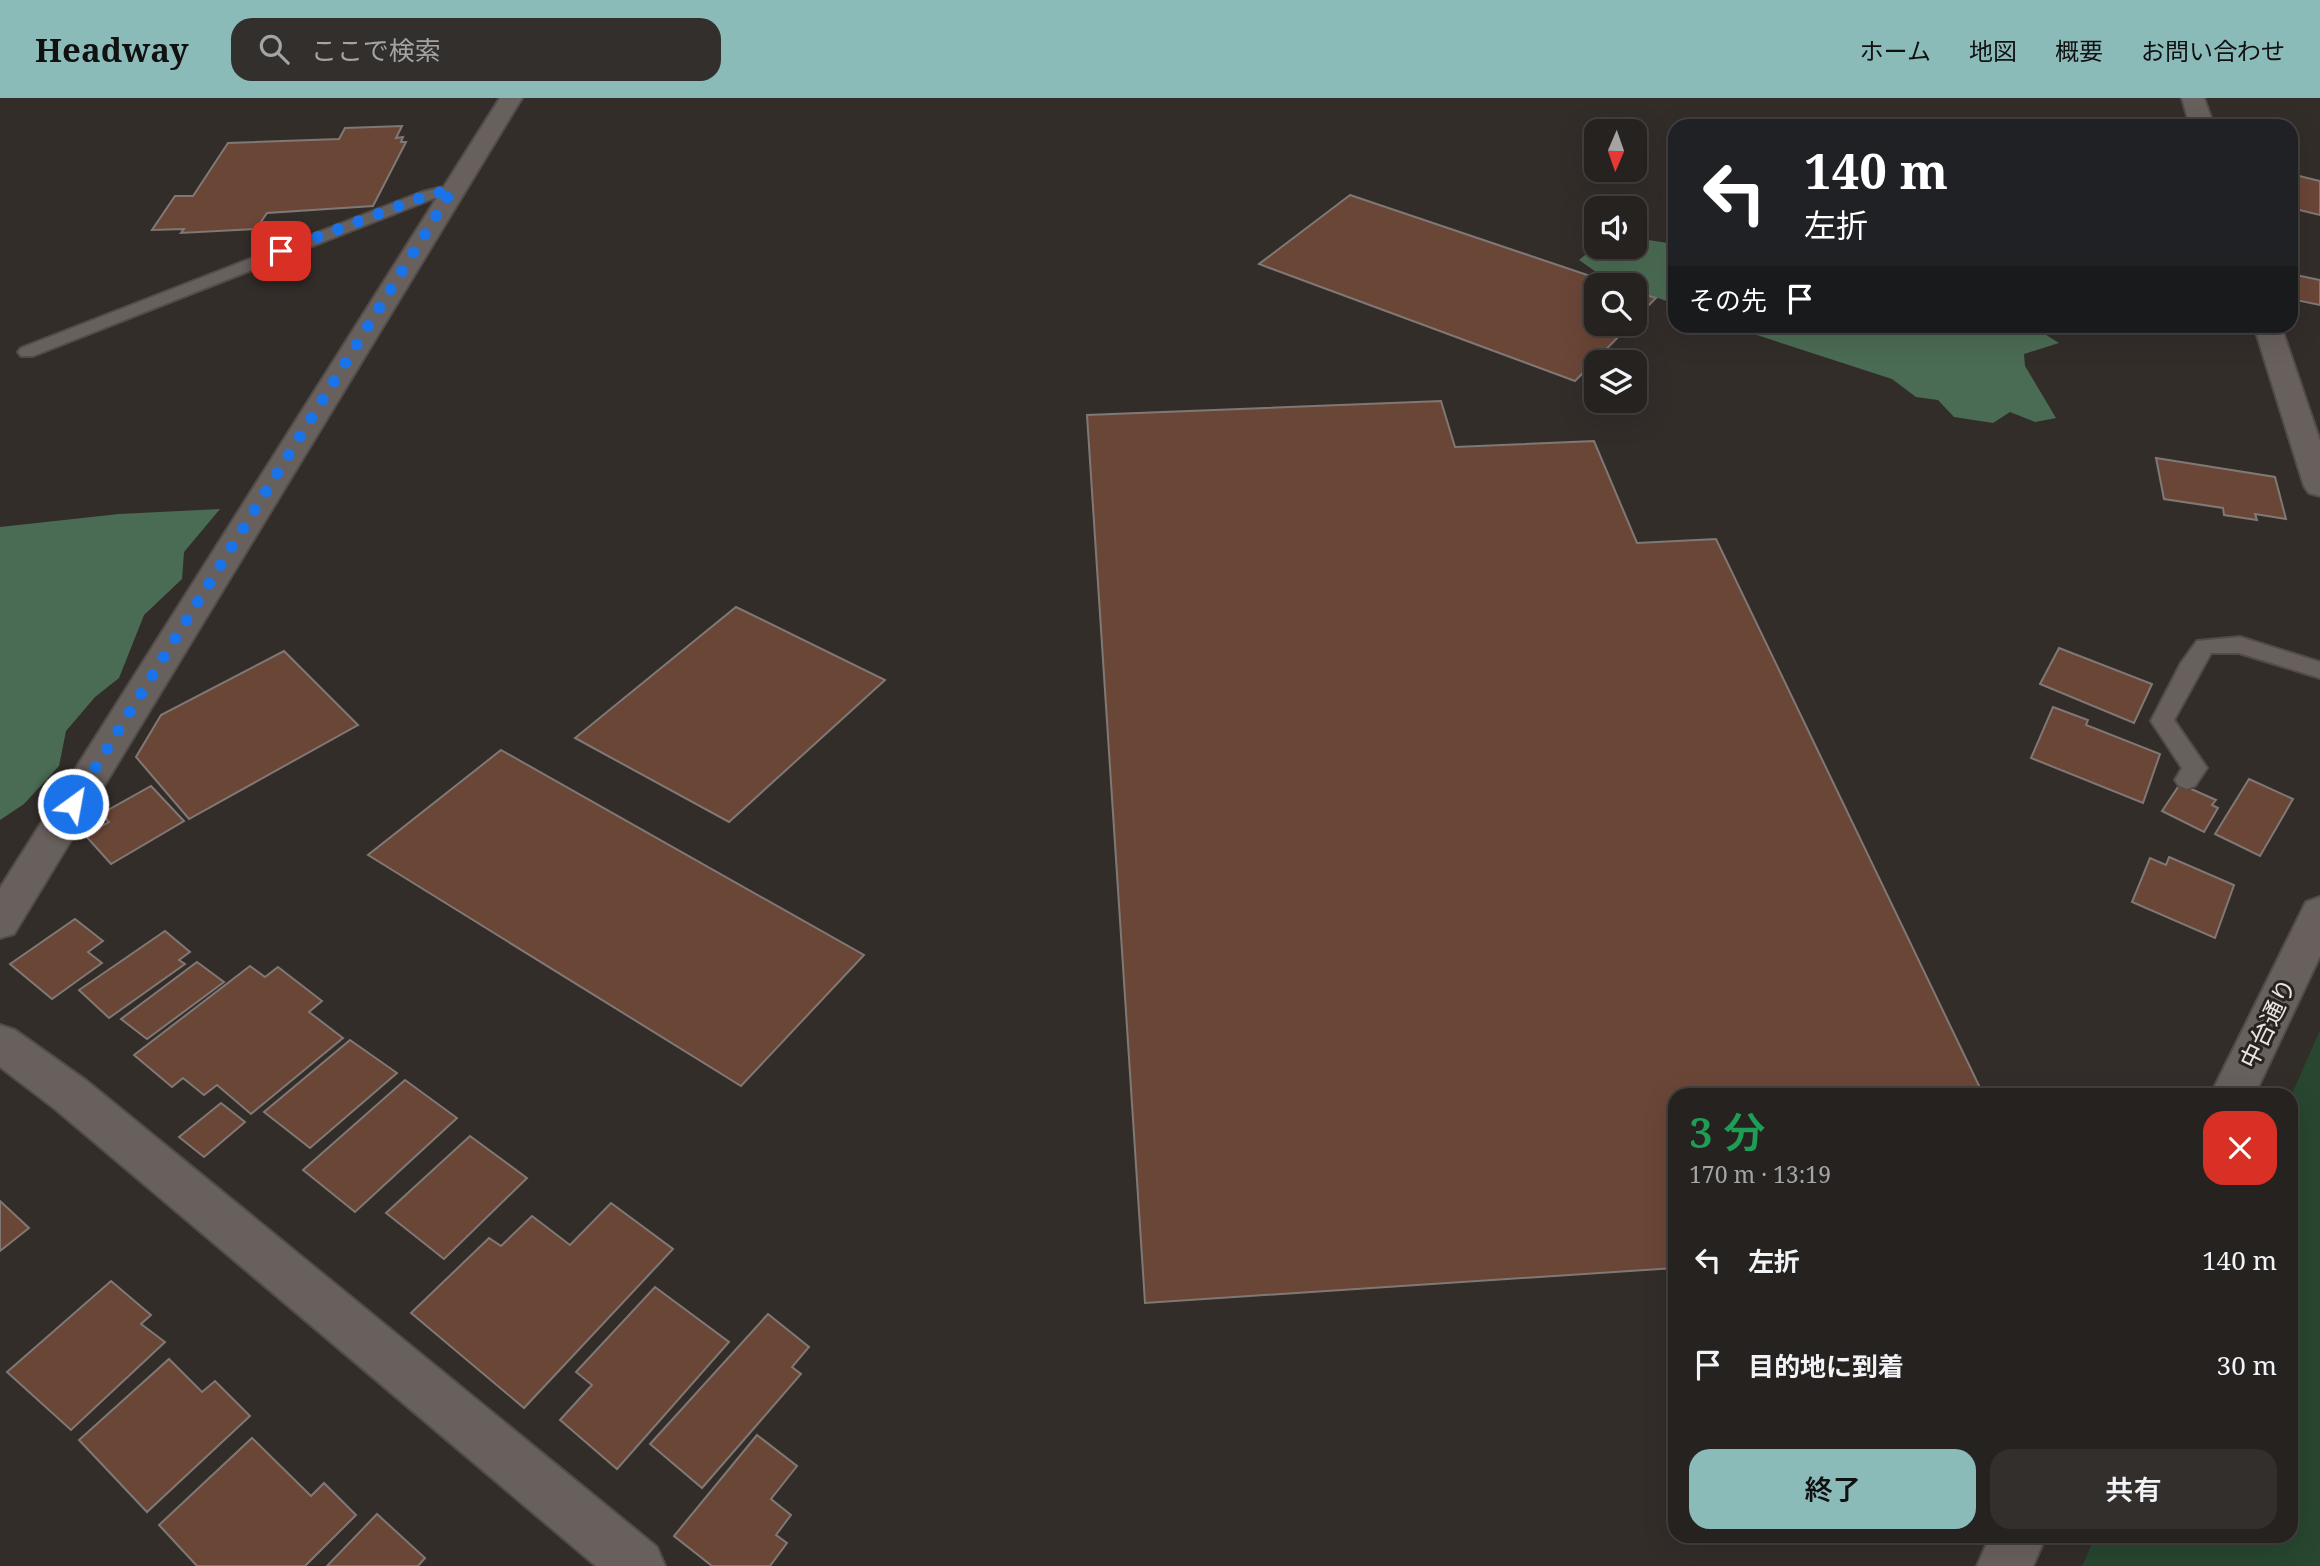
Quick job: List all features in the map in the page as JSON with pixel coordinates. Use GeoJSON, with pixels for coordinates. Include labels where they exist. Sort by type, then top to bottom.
{"type":"FeatureCollection","features":[{"type":"Feature","properties":{"kind":"street"},"geometry":{"type":"LineString","coordinates":[[0,922],[511,98]]}},
{"type":"Feature","properties":{"kind":"street"},"geometry":{"type":"LineString","coordinates":[[2193,98],[2200,119]]}},
{"type":"Feature","properties":{"kind":"street"},"geometry":{"type":"LineString","coordinates":[[2269,333],[2320,486]]}},
{"type":"Feature","properties":{"kind":"street","name":"中台通り"},"geometry":{"type":"LineString","coordinates":[[2236,1088],[2320,913]]}},
{"type":"Feature","properties":{"kind":"street"},"geometry":{"type":"LineString","coordinates":[[0,1043],[71,1095],[638,1566]]}},
{"type":"Feature","properties":{"kind":"street"},"geometry":{"type":"LineString","coordinates":[[2004,1566],[2016,1543]]}},
{"type":"Feature","properties":{"kind":"lane"},"geometry":{"type":"LineString","coordinates":[[27,352],[402,205],[452,190]]}},
{"type":"Feature","properties":{"kind":"lane"},"geometry":{"type":"LineString","coordinates":[[2187,780],[2195,768],[2162,720],[2177,697],[2192,660],[2205,646],[2240,645],[2320,670]]}},
{"type":"Feature","properties":{"kind":"green space"},"geometry":{"type":"Polygon","coordinates":[[[1647,240],[1668,243],[1668,302],[1647,294],[1647,273],[1598,273],[1579,260],[1584,256],[1584,259],[1647,259],[1647,240]]]}},
{"type":"Feature","properties":{"kind":"green space"},"geometry":{"type":"Polygon","coordinates":[[[1751,333],[2043,333],[2059,343],[2024,354],[2025,366],[2056,418],[2035,422],[2010,412],[1993,423],[1954,417],[1938,400],[1916,397],[1892,379],[1751,333]]]}},
{"type":"Feature","properties":{"kind":"green space"},"geometry":{"type":"Polygon","coordinates":[[[220,509],[184,552],[182,579],[144,615],[119,678],[95,697],[66,731],[59,766],[24,804],[0,820],[0,527],[119,514],[220,509]]]}},
{"type":"Feature","properties":{"kind":"green space"},"geometry":{"type":"Polygon","coordinates":[[[2320,1030],[2320,1566],[2082,1566],[2092,1543],[2298,1543],[2298,1088],[2295,1088],[2320,1030]]]}},
{"type":"Feature","properties":{"kind":"building"},"geometry":{"type":"Polygon","coordinates":[[[402,126],[396,138],[403,137],[401,142],[406,142],[373,206],[267,213],[256,229],[181,233],[184,229],[152,230],[175,196],[193,196],[228,143],[339,139],[345,128],[402,126]]]}},
{"type":"Feature","properties":{"kind":"building"},"geometry":{"type":"Polygon","coordinates":[[[2298,176],[2320,181],[2320,215],[2298,210],[2298,176]]]}},
{"type":"Feature","properties":{"kind":"building"},"geometry":{"type":"Polygon","coordinates":[[[1350,195],[1584,274],[1584,336],[1619,336],[1605,350],[1584,350],[1584,372],[1575,381],[1259,264],[1350,195]]]}},
{"type":"Feature","properties":{"kind":"building"},"geometry":{"type":"Polygon","coordinates":[[[2298,275],[2320,280],[2320,305],[2298,300],[2298,275]]]}},
{"type":"Feature","properties":{"kind":"building"},"geometry":{"type":"Polygon","coordinates":[[[1647,295],[1656,298],[1647,307],[1647,295]]]}},
{"type":"Feature","properties":{"kind":"building"},"geometry":{"type":"Polygon","coordinates":[[[1441,401],[1455,447],[1594,441],[1637,543],[1716,539],[1980,1088],[1668,1088],[1668,1268],[1145,1303],[1087,415],[1441,401]]]}},
{"type":"Feature","properties":{"kind":"building"},"geometry":{"type":"Polygon","coordinates":[[[2156,458],[2275,477],[2286,519],[2255,514],[2257,520],[2224,515],[2223,508],[2164,499],[2156,458]]]}},
{"type":"Feature","properties":{"kind":"building"},"geometry":{"type":"Polygon","coordinates":[[[736,607],[885,680],[729,822],[575,738],[736,607]]]}},
{"type":"Feature","properties":{"kind":"building"},"geometry":{"type":"Polygon","coordinates":[[[2059,648],[2152,684],[2134,723],[2040,684],[2059,648]]]}},
{"type":"Feature","properties":{"kind":"building"},"geometry":{"type":"Polygon","coordinates":[[[284,651],[358,725],[189,819],[136,757],[161,715],[284,651]]]}},
{"type":"Feature","properties":{"kind":"building"},"geometry":{"type":"Polygon","coordinates":[[[2053,707],[2088,720],[2086,725],[2160,754],[2143,803],[2031,758],[2053,707]]]}},
{"type":"Feature","properties":{"kind":"building"},"geometry":{"type":"Polygon","coordinates":[[[501,750],[864,955],[741,1086],[368,855],[501,750]]]}},
{"type":"Feature","properties":{"kind":"building"},"geometry":{"type":"Polygon","coordinates":[[[2249,779],[2293,799],[2260,856],[2215,834],[2249,779]]]}},
{"type":"Feature","properties":{"kind":"building"},"geometry":{"type":"Polygon","coordinates":[[[2180,784],[2216,800],[2212,805],[2218,808],[2204,832],[2162,811],[2180,784]]]}},
{"type":"Feature","properties":{"kind":"building"},"geometry":{"type":"Polygon","coordinates":[[[151,786],[184,821],[111,864],[85,835],[109,822],[101,814],[151,786]]]}},
{"type":"Feature","properties":{"kind":"building"},"geometry":{"type":"Polygon","coordinates":[[[2169,857],[2234,885],[2215,938],[2132,902],[2150,858],[2166,865],[2169,857]]]}},
{"type":"Feature","properties":{"kind":"building"},"geometry":{"type":"Polygon","coordinates":[[[75,919],[103,941],[88,952],[102,963],[52,999],[10,964],[75,919]]]}},
{"type":"Feature","properties":{"kind":"building"},"geometry":{"type":"Polygon","coordinates":[[[165,931],[190,952],[179,960],[185,964],[109,1018],[79,990],[165,931]]]}},
{"type":"Feature","properties":{"kind":"building"},"geometry":{"type":"Polygon","coordinates":[[[197,962],[224,982],[147,1039],[121,1019],[197,962]]]}},
{"type":"Feature","properties":{"kind":"building"},"geometry":{"type":"Polygon","coordinates":[[[250,966],[265,977],[278,967],[322,1001],[309,1012],[343,1038],[251,1114],[217,1085],[204,1095],[183,1078],[172,1087],[134,1055],[250,966]]]}},
{"type":"Feature","properties":{"kind":"building"},"geometry":{"type":"Polygon","coordinates":[[[350,1040],[397,1073],[310,1148],[264,1112],[350,1040]]]}},
{"type":"Feature","properties":{"kind":"building"},"geometry":{"type":"Polygon","coordinates":[[[405,1080],[457,1118],[355,1212],[303,1170],[405,1080]]]}},
{"type":"Feature","properties":{"kind":"building"},"geometry":{"type":"Polygon","coordinates":[[[221,1103],[245,1122],[204,1157],[179,1137],[221,1103]]]}},
{"type":"Feature","properties":{"kind":"building"},"geometry":{"type":"Polygon","coordinates":[[[470,1136],[527,1178],[444,1259],[386,1213],[470,1136]]]}},
{"type":"Feature","properties":{"kind":"building"},"geometry":{"type":"Polygon","coordinates":[[[0,1201],[29,1228],[0,1251],[0,1201]]]}},
{"type":"Feature","properties":{"kind":"building"},"geometry":{"type":"Polygon","coordinates":[[[611,1203],[673,1249],[524,1408],[411,1313],[489,1238],[501,1246],[532,1216],[570,1245],[611,1203]]]}},
{"type":"Feature","properties":{"kind":"building"},"geometry":{"type":"Polygon","coordinates":[[[111,1281],[151,1315],[141,1324],[165,1342],[71,1430],[7,1372],[111,1281]]]}},
{"type":"Feature","properties":{"kind":"building"},"geometry":{"type":"Polygon","coordinates":[[[655,1287],[729,1342],[617,1469],[560,1420],[592,1385],[576,1372],[655,1287]]]}},
{"type":"Feature","properties":{"kind":"building"},"geometry":{"type":"Polygon","coordinates":[[[768,1314],[809,1347],[792,1367],[801,1374],[702,1488],[650,1444],[768,1314]]]}},
{"type":"Feature","properties":{"kind":"building"},"geometry":{"type":"Polygon","coordinates":[[[169,1359],[202,1392],[215,1381],[250,1416],[147,1512],[79,1440],[169,1359]]]}},
{"type":"Feature","properties":{"kind":"building"},"geometry":{"type":"Polygon","coordinates":[[[757,1435],[797,1466],[771,1499],[791,1515],[776,1535],[787,1543],[770,1566],[712,1566],[674,1536],[757,1435]]]}},
{"type":"Feature","properties":{"kind":"building"},"geometry":{"type":"Polygon","coordinates":[[[252,1438],[311,1496],[324,1483],[356,1515],[305,1566],[197,1566],[159,1525],[252,1438]]]}},
{"type":"Feature","properties":{"kind":"building"},"geometry":{"type":"Polygon","coordinates":[[[377,1514],[425,1558],[418,1566],[327,1566],[377,1514]]]}},
{"type":"Feature","properties":{"kind":"route"},"geometry":{"type":"LineString","coordinates":[[73,804],[452,190],[428,195],[281,251]]}}]}
